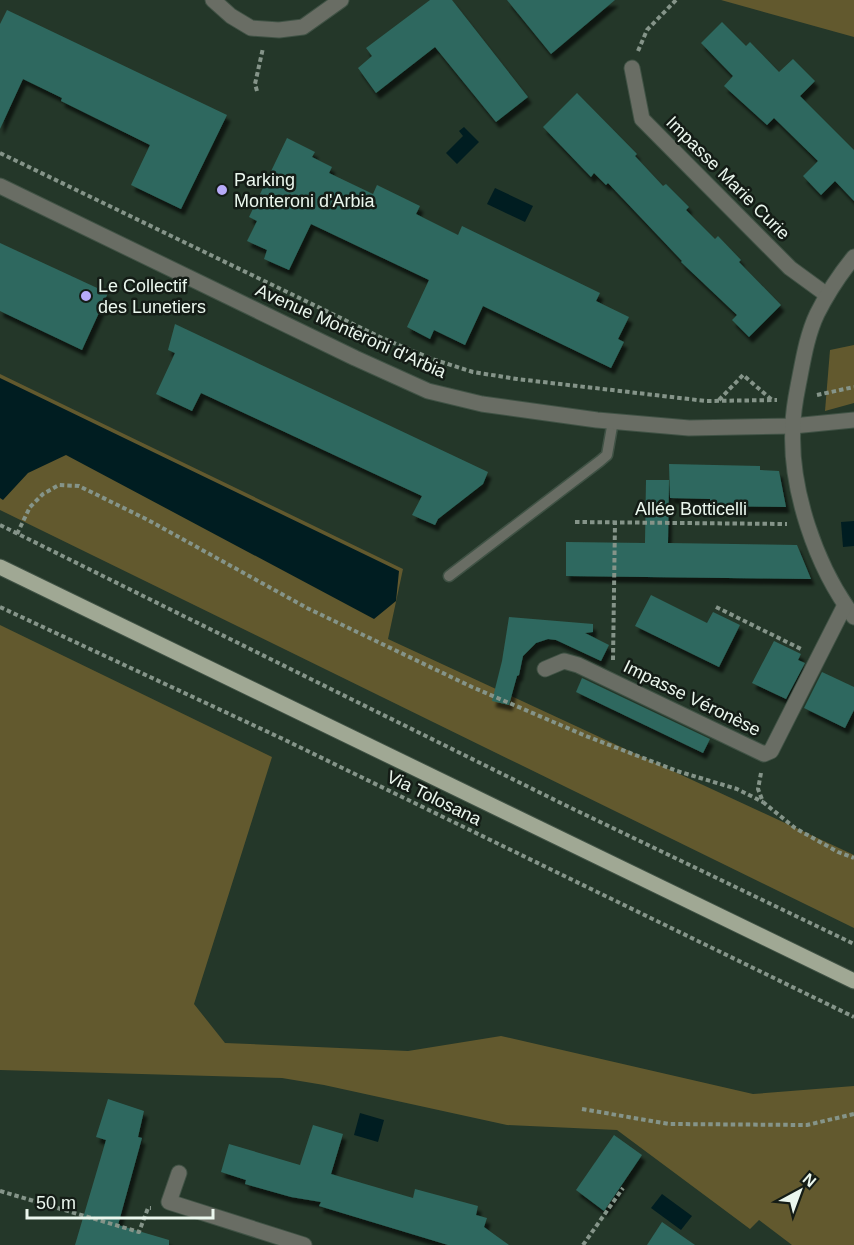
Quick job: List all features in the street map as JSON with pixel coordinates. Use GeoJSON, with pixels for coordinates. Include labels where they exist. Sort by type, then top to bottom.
{"type":"FeatureCollection","features":[{"type":"Feature","properties":{"kind":"main road"},"geometry":{"type":"LineString","coordinates":[[0,567],[854,981]]}},
{"type":"Feature","properties":{"kind":"street"},"geometry":{"type":"LineString","coordinates":[[213,0],[231,16],[251,28],[279,30],[303,27],[341,0]]}},
{"type":"Feature","properties":{"kind":"street","name":"Impasse Marie Curie"},"geometry":{"type":"LineString","coordinates":[[632,68],[642,119],[790,268],[827,295]]}},
{"type":"Feature","properties":{"kind":"street","name":"Avenue Monteroni d'Arbia"},"geometry":{"type":"LineString","coordinates":[[0,186],[428,391],[482,404],[689,428],[792,426],[854,420]]}},
{"type":"Feature","properties":{"kind":"street"},"geometry":{"type":"LineString","coordinates":[[849,611],[818,553],[803,512],[794,460],[792,426],[805,351],[816,316],[827,295],[854,257]]}},
{"type":"Feature","properties":{"kind":"street","name":"Impasse Véronèse"},"geometry":{"type":"LineString","coordinates":[[544,669],[564,661],[578,665],[764,754],[771,751],[818,658],[849,611]]}},
{"type":"Feature","properties":{"kind":"street"},"geometry":{"type":"LineString","coordinates":[[179,1173],[169,1202],[304,1245]]}},
{"type":"Feature","properties":{"kind":"lane"},"geometry":{"type":"LineString","coordinates":[[449,576],[600,461],[607,454],[614,421]]}},
{"type":"Feature","properties":{"kind":"path"},"geometry":{"type":"LineString","coordinates":[[632,68],[647,30],[676,0]]}},
{"type":"Feature","properties":{"kind":"path"},"geometry":{"type":"LineString","coordinates":[[257,91],[255,84],[258,70]]}},
{"type":"Feature","properties":{"kind":"path"},"geometry":{"type":"LineString","coordinates":[[0,153],[382,338],[432,359],[473,372],[706,401],[772,400],[854,387]]}},
{"type":"Feature","properties":{"kind":"path"},"geometry":{"type":"LineString","coordinates":[[719,401],[743,375],[772,400]]}},
{"type":"Feature","properties":{"kind":"path"},"geometry":{"type":"LineString","coordinates":[[17,534],[30,507],[43,494],[59,485],[79,486],[148,520],[308,608],[472,687],[586,736],[677,771],[737,789],[763,802],[795,828],[838,852],[854,858]]}},
{"type":"Feature","properties":{"kind":"path","name":"Allée Botticelli"},"geometry":{"type":"LineString","coordinates":[[575,522],[808,524]]}},
{"type":"Feature","properties":{"kind":"path"},"geometry":{"type":"LineString","coordinates":[[613,682],[615,522]]}},
{"type":"Feature","properties":{"kind":"path"},"geometry":{"type":"LineString","coordinates":[[0,525],[569,807],[854,944]]}},
{"type":"Feature","properties":{"kind":"path"},"geometry":{"type":"LineString","coordinates":[[716,607],[818,658]]}},
{"type":"Feature","properties":{"kind":"path","name":"Via Tolosana"},"geometry":{"type":"LineString","coordinates":[[0,608],[283,739],[854,1017]]}},
{"type":"Feature","properties":{"kind":"path"},"geometry":{"type":"LineString","coordinates":[[763,802],[758,789],[764,754]]}},
{"type":"Feature","properties":{"kind":"path"},"geometry":{"type":"LineString","coordinates":[[582,1109],[669,1124],[807,1125],[854,1114]]}},
{"type":"Feature","properties":{"kind":"path"},"geometry":{"type":"LineString","coordinates":[[583,1245],[623,1188]]}},
{"type":"Feature","properties":{"kind":"path"},"geometry":{"type":"LineString","coordinates":[[0,1191],[139,1232],[148,1208],[169,1202]]}},
{"type":"Feature","properties":{"kind":"shaded area"},"geometry":{"type":"Polygon","coordinates":[[[721,0],[854,0],[854,37],[721,0]]]}},
{"type":"Feature","properties":{"kind":"shaded area"},"geometry":{"type":"Polygon","coordinates":[[[854,345],[854,403],[825,411],[830,350],[854,345]]]}},
{"type":"Feature","properties":{"kind":"shaded area"},"geometry":{"type":"Polygon","coordinates":[[[0,374],[403,569],[388,639],[854,855],[854,928],[0,510],[0,374]]]}},
{"type":"Feature","properties":{"kind":"shaded area"},"geometry":{"type":"Polygon","coordinates":[[[0,625],[272,757],[194,1004],[225,1043],[408,1051],[501,1036],[753,1094],[854,1086],[854,1245],[792,1245],[759,1220],[750,1229],[617,1130],[507,1125],[282,1078],[0,1070],[0,625]]]}},
{"type":"Feature","properties":{"kind":"water"},"geometry":{"type":"Polygon","coordinates":[[[464,127],[479,142],[457,164],[446,153],[463,136],[459,131],[464,127]]]}},
{"type":"Feature","properties":{"kind":"water"},"geometry":{"type":"Polygon","coordinates":[[[495,188],[533,206],[525,222],[487,204],[495,188]]]}},
{"type":"Feature","properties":{"kind":"water"},"geometry":{"type":"Polygon","coordinates":[[[0,378],[399,571],[396,601],[374,619],[66,455],[28,473],[3,500],[0,498],[0,378]]]}},
{"type":"Feature","properties":{"kind":"water"},"geometry":{"type":"Polygon","coordinates":[[[854,521],[854,546],[843,547],[841,522],[854,521]]]}},
{"type":"Feature","properties":{"kind":"water"},"geometry":{"type":"Polygon","coordinates":[[[360,1113],[384,1120],[378,1142],[354,1135],[360,1113]]]}},
{"type":"Feature","properties":{"kind":"water"},"geometry":{"type":"Polygon","coordinates":[[[662,1194],[692,1216],[681,1230],[651,1208],[662,1194]]]}},
{"type":"Feature","properties":{"kind":"building"},"geometry":{"type":"Polygon","coordinates":[[[430,0],[452,0],[528,97],[496,122],[435,47],[376,93],[358,68],[372,56],[366,48],[430,0]]]}},
{"type":"Feature","properties":{"kind":"building"},"geometry":{"type":"Polygon","coordinates":[[[507,0],[615,0],[551,54],[507,0]]]}},
{"type":"Feature","properties":{"kind":"building"},"geometry":{"type":"Polygon","coordinates":[[[7,10],[227,115],[181,209],[131,185],[150,145],[61,101],[62,98],[23,79],[0,129],[0,24],[7,10]]]}},
{"type":"Feature","properties":{"kind":"building"},"geometry":{"type":"Polygon","coordinates":[[[722,22],[746,46],[750,42],[779,72],[793,59],[815,81],[800,96],[854,150],[854,201],[835,181],[821,195],[803,176],[818,161],[774,118],[767,125],[724,86],[733,76],[701,43],[722,22]]]}},
{"type":"Feature","properties":{"kind":"building"},"geometry":{"type":"Polygon","coordinates":[[[577,93],[637,154],[635,156],[663,186],[666,184],[689,207],[686,210],[715,239],[718,236],[741,260],[739,262],[781,305],[749,337],[732,320],[737,315],[681,262],[608,183],[606,185],[594,173],[591,177],[543,127],[577,93]]]}},
{"type":"Feature","properties":{"kind":"building"},"geometry":{"type":"Polygon","coordinates":[[[287,138],[315,152],[312,157],[332,167],[329,173],[373,194],[377,185],[420,206],[416,214],[458,235],[462,226],[600,293],[596,301],[629,317],[618,339],[624,342],[611,368],[483,306],[465,345],[434,330],[430,339],[407,327],[429,280],[311,224],[289,270],[264,259],[267,250],[247,241],[257,221],[249,217],[287,138]]]}},
{"type":"Feature","properties":{"kind":"building"},"geometry":{"type":"Polygon","coordinates":[[[0,243],[108,293],[82,350],[0,311],[0,243]]]}},
{"type":"Feature","properties":{"kind":"building"},"geometry":{"type":"Polygon","coordinates":[[[175,324],[488,472],[483,484],[438,519],[435,525],[412,515],[422,496],[201,393],[192,411],[156,394],[175,353],[168,350],[175,324]]]}},
{"type":"Feature","properties":{"kind":"building"},"geometry":{"type":"Polygon","coordinates":[[[669,464],[760,466],[760,470],[779,471],[786,507],[710,506],[710,499],[670,498],[669,464]]]}},
{"type":"Feature","properties":{"kind":"building"},"geometry":{"type":"Polygon","coordinates":[[[646,480],[669,480],[668,543],[797,545],[811,579],[566,576],[566,542],[645,543],[646,480]]]}},
{"type":"Feature","properties":{"kind":"building"},"geometry":{"type":"Polygon","coordinates":[[[651,595],[707,623],[713,612],[740,625],[719,667],[635,626],[651,595]]]}},
{"type":"Feature","properties":{"kind":"building"},"geometry":{"type":"Polygon","coordinates":[[[509,617],[593,624],[593,632],[585,633],[609,645],[601,661],[556,640],[548,639],[536,643],[523,656],[509,705],[492,701],[502,661],[509,617]]]}},
{"type":"Feature","properties":{"kind":"building"},"geometry":{"type":"Polygon","coordinates":[[[774,641],[801,654],[798,660],[805,663],[786,699],[752,683],[774,641]]]}},
{"type":"Feature","properties":{"kind":"building"},"geometry":{"type":"Polygon","coordinates":[[[822,672],[854,687],[854,710],[845,728],[804,708],[822,672]]]}},
{"type":"Feature","properties":{"kind":"building"},"geometry":{"type":"Polygon","coordinates":[[[582,678],[710,739],[703,753],[576,692],[582,678]]]}},
{"type":"Feature","properties":{"kind":"building"},"geometry":{"type":"Polygon","coordinates":[[[108,1099],[144,1111],[138,1137],[142,1138],[118,1225],[169,1240],[169,1245],[75,1245],[106,1140],[96,1137],[108,1099]]]}},
{"type":"Feature","properties":{"kind":"building"},"geometry":{"type":"Polygon","coordinates":[[[313,1125],[343,1134],[331,1174],[413,1198],[415,1189],[478,1206],[476,1215],[487,1218],[484,1227],[509,1245],[448,1245],[319,1206],[321,1202],[291,1197],[245,1184],[246,1180],[221,1172],[229,1144],[300,1165],[313,1125]]]}},
{"type":"Feature","properties":{"kind":"building"},"geometry":{"type":"Polygon","coordinates":[[[614,1135],[642,1155],[604,1211],[576,1190],[614,1135]]]}},
{"type":"Feature","properties":{"kind":"building"},"geometry":{"type":"Polygon","coordinates":[[[662,1222],[695,1245],[647,1245],[662,1222]]]}},
{"type":"Feature","properties":{"kind":"place","name":"Parking Monteroni d'Arbia"},"geometry":{"type":"Point","coordinates":[222,190]}},
{"type":"Feature","properties":{"kind":"place","name":"Le Collectif des Lunetiers"},"geometry":{"type":"Point","coordinates":[86,296]}}]}
